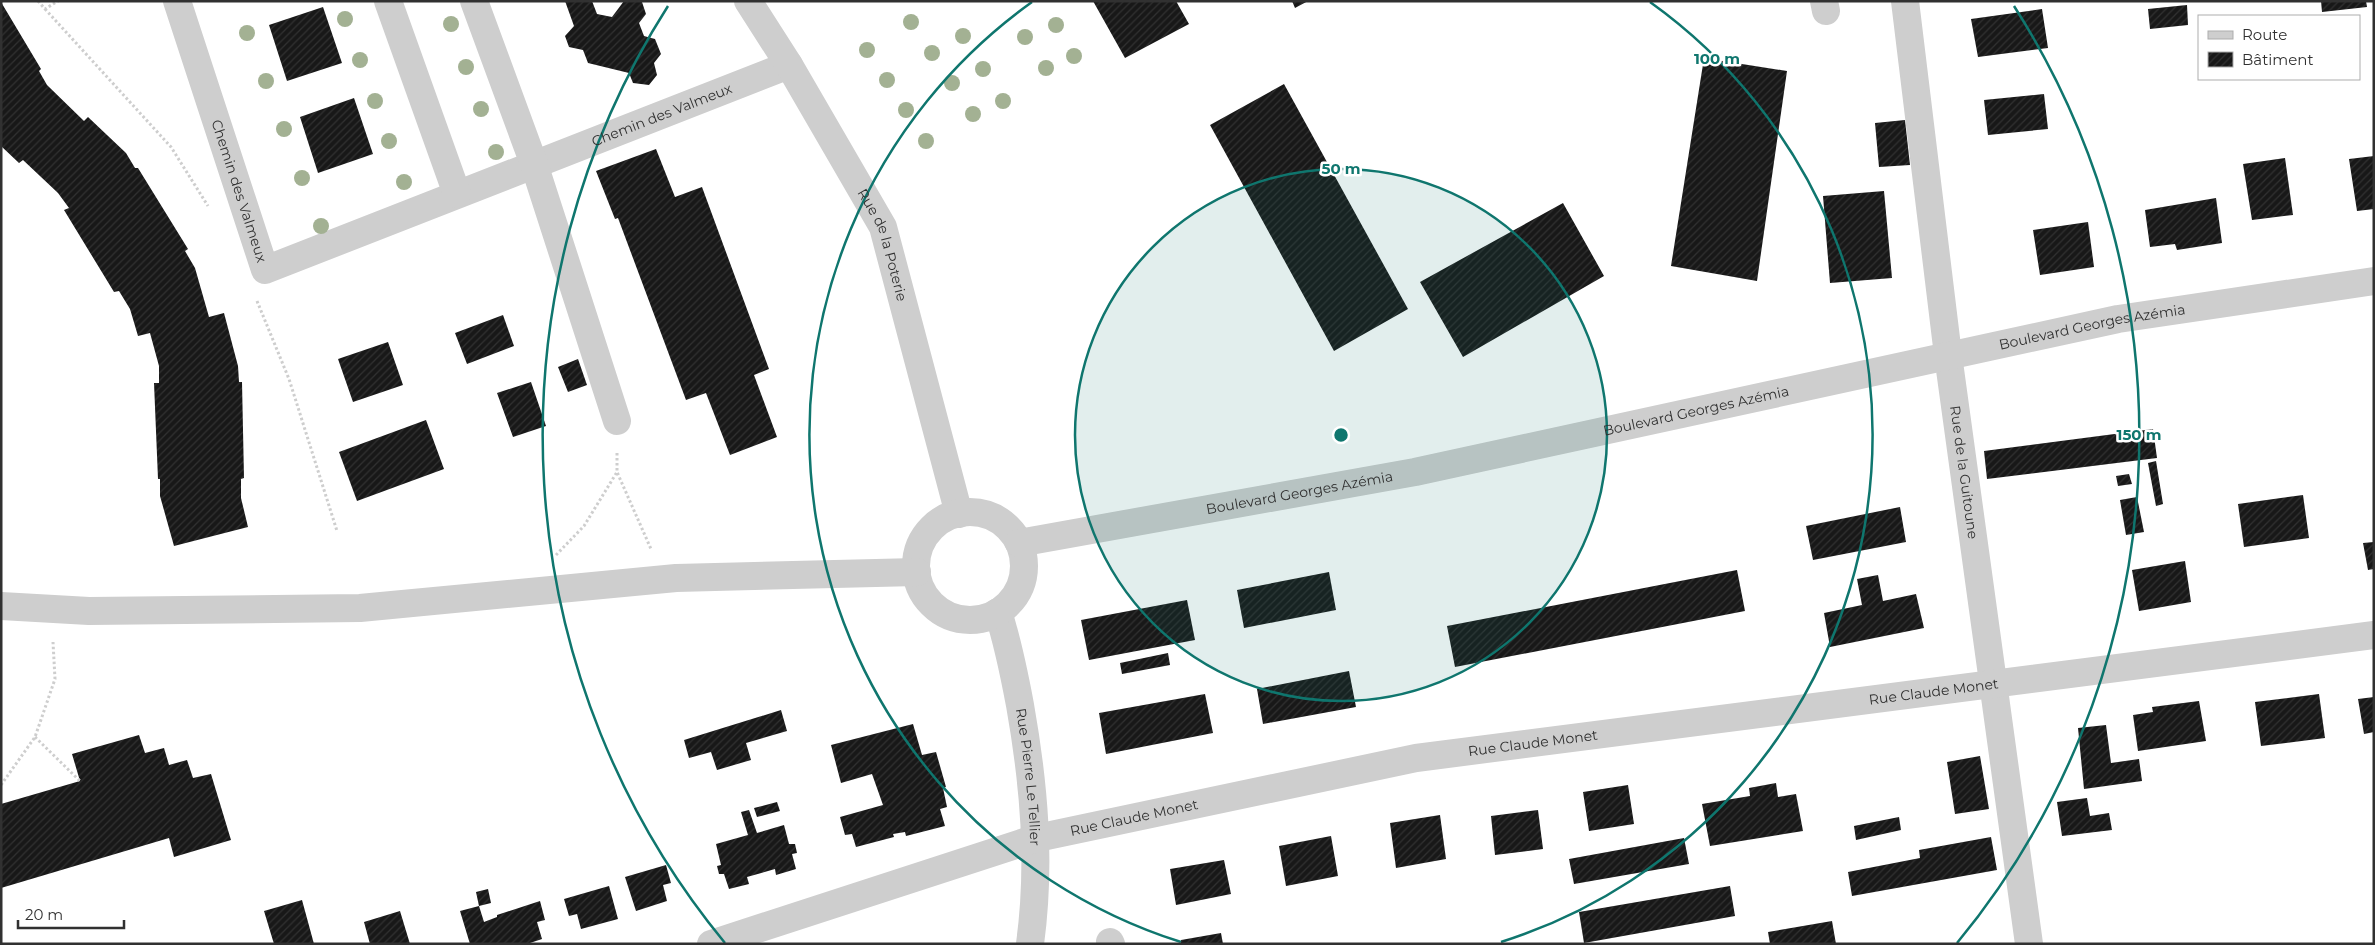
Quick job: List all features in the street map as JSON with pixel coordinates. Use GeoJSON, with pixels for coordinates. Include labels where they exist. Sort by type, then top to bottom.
{"type":"FeatureCollection","features":[{"type":"Feature","properties":{"kind":"street","name":"Chemin des Valmeux"},"geometry":{"type":"LineString","coordinates":[[177,1],[266,270],[789,65]]}},
{"type":"Feature","properties":{"kind":"street"},"geometry":{"type":"LineString","coordinates":[[388,1],[457,194]]}},
{"type":"Feature","properties":{"kind":"street"},"geometry":{"type":"LineString","coordinates":[[474,1],[534,164],[617,421]]}},
{"type":"Feature","properties":{"kind":"street","name":"Rue de la Poterie"},"geometry":{"type":"LineString","coordinates":[[748,1],[789,65],[883,227],[959,514]]}},
{"type":"Feature","properties":{"kind":"street","name":"Rue de la Guitoune"},"geometry":{"type":"LineString","coordinates":[[1905,1],[1948,355],[2029,944]]}},
{"type":"Feature","properties":{"kind":"street","name":"Boulevard Georges Azémia"},"geometry":{"type":"LineString","coordinates":[[1019,543],[1415,472],[2118,319],[2374,281]]}},
{"type":"Feature","properties":{"kind":"street"},"geometry":{"type":"LineString","coordinates":[[974,513],[988,516],[1007,527],[1019,543],[1024,568],[1022,582],[1017,594],[998,612],[974,620],[946,615],[934,607],[925,595],[917,572],[917,561],[927,534],[946,518],[959,514],[974,513]]}},
{"type":"Feature","properties":{"kind":"street"},"geometry":{"type":"LineString","coordinates":[[1,606],[89,611],[360,608],[665,579],[917,572]]}},
{"type":"Feature","properties":{"kind":"street","name":"Rue Pierre Le Tellier"},"geometry":{"type":"LineString","coordinates":[[998,612],[1008,642],[1030,759],[1037,838],[1030,944]]}},
{"type":"Feature","properties":{"kind":"street","name":"Rue Claude Monet"},"geometry":{"type":"LineString","coordinates":[[711,944],[1037,838],[1416,758],[2374,635]]}},
{"type":"Feature","properties":{"kind":"path"},"geometry":{"type":"LineString","coordinates":[[38,1],[171,147],[211,211]]}},
{"type":"Feature","properties":{"kind":"path"},"geometry":{"type":"LineString","coordinates":[[45,9],[58,1]]}},
{"type":"Feature","properties":{"kind":"path"},"geometry":{"type":"LineString","coordinates":[[256,299],[290,379],[338,531]]}},
{"type":"Feature","properties":{"kind":"path"},"geometry":{"type":"LineString","coordinates":[[617,421],[617,472],[665,579]]}},
{"type":"Feature","properties":{"kind":"path"},"geometry":{"type":"LineString","coordinates":[[522,592],[584,526],[617,472]]}},
{"type":"Feature","properties":{"kind":"path"},"geometry":{"type":"LineString","coordinates":[[1,785],[35,737],[55,679],[50,609]]}},
{"type":"Feature","properties":{"kind":"path"},"geometry":{"type":"LineString","coordinates":[[35,737],[80,781]]}},
{"type":"Feature","properties":{"kind":"building"},"geometry":{"type":"Polygon","coordinates":[[[565,1],[592,1],[597,14],[612,17],[624,1],[642,2],[646,14],[639,23],[644,36],[655,39],[661,54],[654,63],[657,75],[649,85],[633,83],[629,73],[588,63],[583,50],[569,47],[565,36],[574,26],[565,1]]]}},
{"type":"Feature","properties":{"kind":"building"},"geometry":{"type":"Polygon","coordinates":[[[1093,1],[1176,1],[1189,24],[1125,58],[1093,1]]]}},
{"type":"Feature","properties":{"kind":"building"},"geometry":{"type":"Polygon","coordinates":[[[1292,1],[1308,1],[1295,8],[1292,1]]]}},
{"type":"Feature","properties":{"kind":"building"},"geometry":{"type":"Polygon","coordinates":[[[2321,1],[2366,1],[2367,7],[2322,12],[2321,1]]]}},
{"type":"Feature","properties":{"kind":"building"},"geometry":{"type":"Polygon","coordinates":[[[1,2],[41,69],[39,71],[47,85],[84,121],[88,117],[126,153],[135,168],[138,168],[188,249],[185,251],[195,268],[209,317],[224,313],[238,366],[239,382],[242,382],[244,478],[241,479],[241,498],[248,527],[174,546],[160,496],[160,479],[158,479],[154,383],[159,383],[159,366],[150,333],[138,336],[130,309],[119,291],[114,292],[64,210],[69,208],[58,193],[23,160],[19,163],[1,146],[1,2]]]}},
{"type":"Feature","properties":{"kind":"building"},"geometry":{"type":"Polygon","coordinates":[[[2187,5],[2188,25],[2150,29],[2148,9],[2187,5]]]}},
{"type":"Feature","properties":{"kind":"building"},"geometry":{"type":"Polygon","coordinates":[[[323,7],[342,63],[287,81],[269,25],[323,7]]]}},
{"type":"Feature","properties":{"kind":"building"},"geometry":{"type":"Polygon","coordinates":[[[2042,9],[2048,48],[1978,57],[1971,19],[2042,9]]]}},
{"type":"Feature","properties":{"kind":"building"},"geometry":{"type":"Polygon","coordinates":[[[1704,58],[1787,71],[1757,281],[1671,266],[1704,58]]]}},
{"type":"Feature","properties":{"kind":"building"},"geometry":{"type":"Polygon","coordinates":[[[1284,84],[1408,309],[1334,351],[1210,125],[1284,84]]]}},
{"type":"Feature","properties":{"kind":"building"},"geometry":{"type":"Polygon","coordinates":[[[2044,94],[2048,129],[1988,135],[1984,100],[2044,94]]]}},
{"type":"Feature","properties":{"kind":"building"},"geometry":{"type":"Polygon","coordinates":[[[354,98],[373,154],[318,173],[300,117],[354,98]]]}},
{"type":"Feature","properties":{"kind":"building"},"geometry":{"type":"Polygon","coordinates":[[[1905,120],[1910,165],[1879,167],[1875,123],[1905,120]]]}},
{"type":"Feature","properties":{"kind":"building"},"geometry":{"type":"Polygon","coordinates":[[[656,149],[675,197],[702,187],[769,369],[754,375],[777,437],[730,455],[706,393],[686,400],[618,218],[615,219],[596,171],[656,149]]]}},
{"type":"Feature","properties":{"kind":"building"},"geometry":{"type":"Polygon","coordinates":[[[2374,156],[2374,209],[2357,211],[2349,159],[2374,156]]]}},
{"type":"Feature","properties":{"kind":"building"},"geometry":{"type":"Polygon","coordinates":[[[2285,158],[2293,215],[2252,220],[2243,164],[2285,158]]]}},
{"type":"Feature","properties":{"kind":"building"},"geometry":{"type":"Polygon","coordinates":[[[1884,191],[1892,278],[1830,283],[1823,196],[1884,191]]]}},
{"type":"Feature","properties":{"kind":"building"},"geometry":{"type":"Polygon","coordinates":[[[2216,198],[2222,243],[2177,250],[2175,244],[2150,247],[2145,210],[2216,198]]]}},
{"type":"Feature","properties":{"kind":"building"},"geometry":{"type":"Polygon","coordinates":[[[1563,203],[1604,276],[1463,357],[1420,282],[1563,203]]]}},
{"type":"Feature","properties":{"kind":"building"},"geometry":{"type":"Polygon","coordinates":[[[2088,222],[2094,267],[2040,275],[2033,230],[2088,222]]]}},
{"type":"Feature","properties":{"kind":"building"},"geometry":{"type":"Polygon","coordinates":[[[503,315],[514,346],[467,364],[455,333],[503,315]]]}},
{"type":"Feature","properties":{"kind":"building"},"geometry":{"type":"Polygon","coordinates":[[[388,342],[403,385],[353,402],[338,359],[388,342]]]}},
{"type":"Feature","properties":{"kind":"building"},"geometry":{"type":"Polygon","coordinates":[[[578,359],[587,385],[568,392],[558,367],[578,359]]]}},
{"type":"Feature","properties":{"kind":"building"},"geometry":{"type":"Polygon","coordinates":[[[531,382],[546,426],[513,437],[497,393],[531,382]]]}},
{"type":"Feature","properties":{"kind":"building"},"geometry":{"type":"Polygon","coordinates":[[[426,420],[444,469],[357,501],[339,452],[426,420]]]}},
{"type":"Feature","properties":{"kind":"building"},"geometry":{"type":"Polygon","coordinates":[[[2153,429],[2157,458],[1987,479],[1984,451],[2153,429]]]}},
{"type":"Feature","properties":{"kind":"building"},"geometry":{"type":"Polygon","coordinates":[[[2156,461],[2163,504],[2156,506],[2148,463],[2156,461]]]}},
{"type":"Feature","properties":{"kind":"building"},"geometry":{"type":"Polygon","coordinates":[[[2129,474],[2132,484],[2118,486],[2116,476],[2129,474]]]}},
{"type":"Feature","properties":{"kind":"building"},"geometry":{"type":"Polygon","coordinates":[[[2303,495],[2309,538],[2244,547],[2238,504],[2303,495]]]}},
{"type":"Feature","properties":{"kind":"building"},"geometry":{"type":"Polygon","coordinates":[[[2137,497],[2144,532],[2126,535],[2120,500],[2137,497]]]}},
{"type":"Feature","properties":{"kind":"building"},"geometry":{"type":"Polygon","coordinates":[[[1900,507],[1906,542],[1813,560],[1806,526],[1900,507]]]}},
{"type":"Feature","properties":{"kind":"building"},"geometry":{"type":"Polygon","coordinates":[[[2374,542],[2374,569],[2368,570],[2363,543],[2374,542]]]}},
{"type":"Feature","properties":{"kind":"building"},"geometry":{"type":"Polygon","coordinates":[[[2185,561],[2191,602],[2139,611],[2132,570],[2185,561]]]}},
{"type":"Feature","properties":{"kind":"building"},"geometry":{"type":"Polygon","coordinates":[[[1737,570],[1745,611],[1455,667],[1447,626],[1737,570]]]}},
{"type":"Feature","properties":{"kind":"building"},"geometry":{"type":"Polygon","coordinates":[[[1329,572],[1336,610],[1244,628],[1237,590],[1329,572]]]}},
{"type":"Feature","properties":{"kind":"building"},"geometry":{"type":"Polygon","coordinates":[[[1878,575],[1883,601],[1916,594],[1924,628],[1830,647],[1824,613],[1862,605],[1857,579],[1878,575]]]}},
{"type":"Feature","properties":{"kind":"building"},"geometry":{"type":"Polygon","coordinates":[[[1187,600],[1195,640],[1089,660],[1081,620],[1187,600]]]}},
{"type":"Feature","properties":{"kind":"building"},"geometry":{"type":"Polygon","coordinates":[[[1168,653],[1170,665],[1122,674],[1120,663],[1168,653]]]}},
{"type":"Feature","properties":{"kind":"building"},"geometry":{"type":"Polygon","coordinates":[[[1349,671],[1356,707],[1263,724],[1257,689],[1349,671]]]}},
{"type":"Feature","properties":{"kind":"building"},"geometry":{"type":"Polygon","coordinates":[[[1205,694],[1213,733],[1106,754],[1099,713],[1205,694]]]}},
{"type":"Feature","properties":{"kind":"building"},"geometry":{"type":"Polygon","coordinates":[[[2319,694],[2325,738],[2261,746],[2255,702],[2319,694]]]}},
{"type":"Feature","properties":{"kind":"building"},"geometry":{"type":"Polygon","coordinates":[[[2374,697],[2374,732],[2364,734],[2358,699],[2374,697]]]}},
{"type":"Feature","properties":{"kind":"building"},"geometry":{"type":"Polygon","coordinates":[[[2199,701],[2206,741],[2138,751],[2133,715],[2153,712],[2152,707],[2199,701]]]}},
{"type":"Feature","properties":{"kind":"building"},"geometry":{"type":"Polygon","coordinates":[[[781,710],[787,731],[746,743],[751,760],[717,770],[711,752],[689,758],[684,740],[781,710]]]}},
{"type":"Feature","properties":{"kind":"building"},"geometry":{"type":"Polygon","coordinates":[[[913,724],[922,755],[936,752],[946,787],[943,788],[947,807],[940,809],[945,826],[906,836],[905,832],[893,834],[894,837],[856,847],[852,834],[845,835],[840,817],[883,805],[872,774],[841,783],[831,745],[913,724]]]}},
{"type":"Feature","properties":{"kind":"building"},"geometry":{"type":"Polygon","coordinates":[[[2106,725],[2111,763],[2139,759],[2142,781],[2084,789],[2078,728],[2106,725]]]}},
{"type":"Feature","properties":{"kind":"building"},"geometry":{"type":"Polygon","coordinates":[[[139,735],[145,753],[164,748],[169,765],[187,760],[193,778],[211,774],[231,840],[174,857],[169,838],[1,888],[1,804],[80,781],[72,754],[139,735]]]}},
{"type":"Feature","properties":{"kind":"building"},"geometry":{"type":"Polygon","coordinates":[[[1980,756],[1989,809],[1955,814],[1947,762],[1980,756]]]}},
{"type":"Feature","properties":{"kind":"building"},"geometry":{"type":"Polygon","coordinates":[[[1776,783],[1778,797],[1796,794],[1803,831],[1710,846],[1702,804],[1750,796],[1749,788],[1776,783]]]}},
{"type":"Feature","properties":{"kind":"building"},"geometry":{"type":"Polygon","coordinates":[[[1628,785],[1634,824],[1589,831],[1583,792],[1628,785]]]}},
{"type":"Feature","properties":{"kind":"building"},"geometry":{"type":"Polygon","coordinates":[[[2087,798],[2090,816],[2109,813],[2112,830],[2062,836],[2057,802],[2087,798]]]}},
{"type":"Feature","properties":{"kind":"building"},"geometry":{"type":"Polygon","coordinates":[[[777,802],[780,811],[757,817],[754,808],[777,802]]]}},
{"type":"Feature","properties":{"kind":"building"},"geometry":{"type":"Polygon","coordinates":[[[749,810],[757,833],[784,825],[789,844],[795,844],[797,853],[792,854],[796,869],[776,875],[775,869],[747,877],[749,884],[729,889],[724,874],[719,874],[717,866],[721,865],[716,844],[748,835],[741,812],[749,810]]]}},
{"type":"Feature","properties":{"kind":"building"},"geometry":{"type":"Polygon","coordinates":[[[1538,810],[1543,849],[1495,855],[1491,816],[1538,810]]]}},
{"type":"Feature","properties":{"kind":"building"},"geometry":{"type":"Polygon","coordinates":[[[1440,815],[1446,859],[1396,868],[1390,823],[1440,815]]]}},
{"type":"Feature","properties":{"kind":"building"},"geometry":{"type":"Polygon","coordinates":[[[1899,817],[1901,830],[1856,840],[1854,826],[1899,817]]]}},
{"type":"Feature","properties":{"kind":"building"},"geometry":{"type":"Polygon","coordinates":[[[1331,836],[1338,876],[1286,886],[1279,846],[1331,836]]]}},
{"type":"Feature","properties":{"kind":"building"},"geometry":{"type":"Polygon","coordinates":[[[1991,837],[1997,870],[1852,896],[1848,872],[1920,858],[1919,850],[1991,837]]]}},
{"type":"Feature","properties":{"kind":"building"},"geometry":{"type":"Polygon","coordinates":[[[1684,838],[1689,864],[1574,884],[1569,859],[1684,838]]]}},
{"type":"Feature","properties":{"kind":"building"},"geometry":{"type":"Polygon","coordinates":[[[1224,860],[1231,894],[1176,905],[1170,869],[1224,860]]]}},
{"type":"Feature","properties":{"kind":"building"},"geometry":{"type":"Polygon","coordinates":[[[666,865],[671,883],[663,885],[667,901],[636,911],[625,877],[666,865]]]}},
{"type":"Feature","properties":{"kind":"building"},"geometry":{"type":"Polygon","coordinates":[[[609,886],[618,919],[581,929],[577,914],[569,916],[564,899],[609,886]]]}},
{"type":"Feature","properties":{"kind":"building"},"geometry":{"type":"Polygon","coordinates":[[[1730,886],[1735,916],[1584,943],[1579,912],[1730,886]]]}},
{"type":"Feature","properties":{"kind":"building"},"geometry":{"type":"Polygon","coordinates":[[[488,889],[491,903],[479,906],[476,892],[488,889]]]}},
{"type":"Feature","properties":{"kind":"building"},"geometry":{"type":"Polygon","coordinates":[[[302,900],[314,944],[274,944],[264,911],[302,900]]]}},
{"type":"Feature","properties":{"kind":"building"},"geometry":{"type":"Polygon","coordinates":[[[540,901],[545,920],[537,922],[542,939],[527,944],[470,944],[460,911],[479,906],[484,922],[497,917],[497,915],[540,901]]]}},
{"type":"Feature","properties":{"kind":"building"},"geometry":{"type":"Polygon","coordinates":[[[400,911],[410,944],[370,944],[364,922],[400,911]]]}},
{"type":"Feature","properties":{"kind":"building"},"geometry":{"type":"Polygon","coordinates":[[[1832,921],[1836,944],[1770,944],[1768,932],[1832,921]]]}},
{"type":"Feature","properties":{"kind":"building"},"geometry":{"type":"Polygon","coordinates":[[[1221,933],[1223,944],[1181,944],[1181,940],[1221,933]]]}}]}
